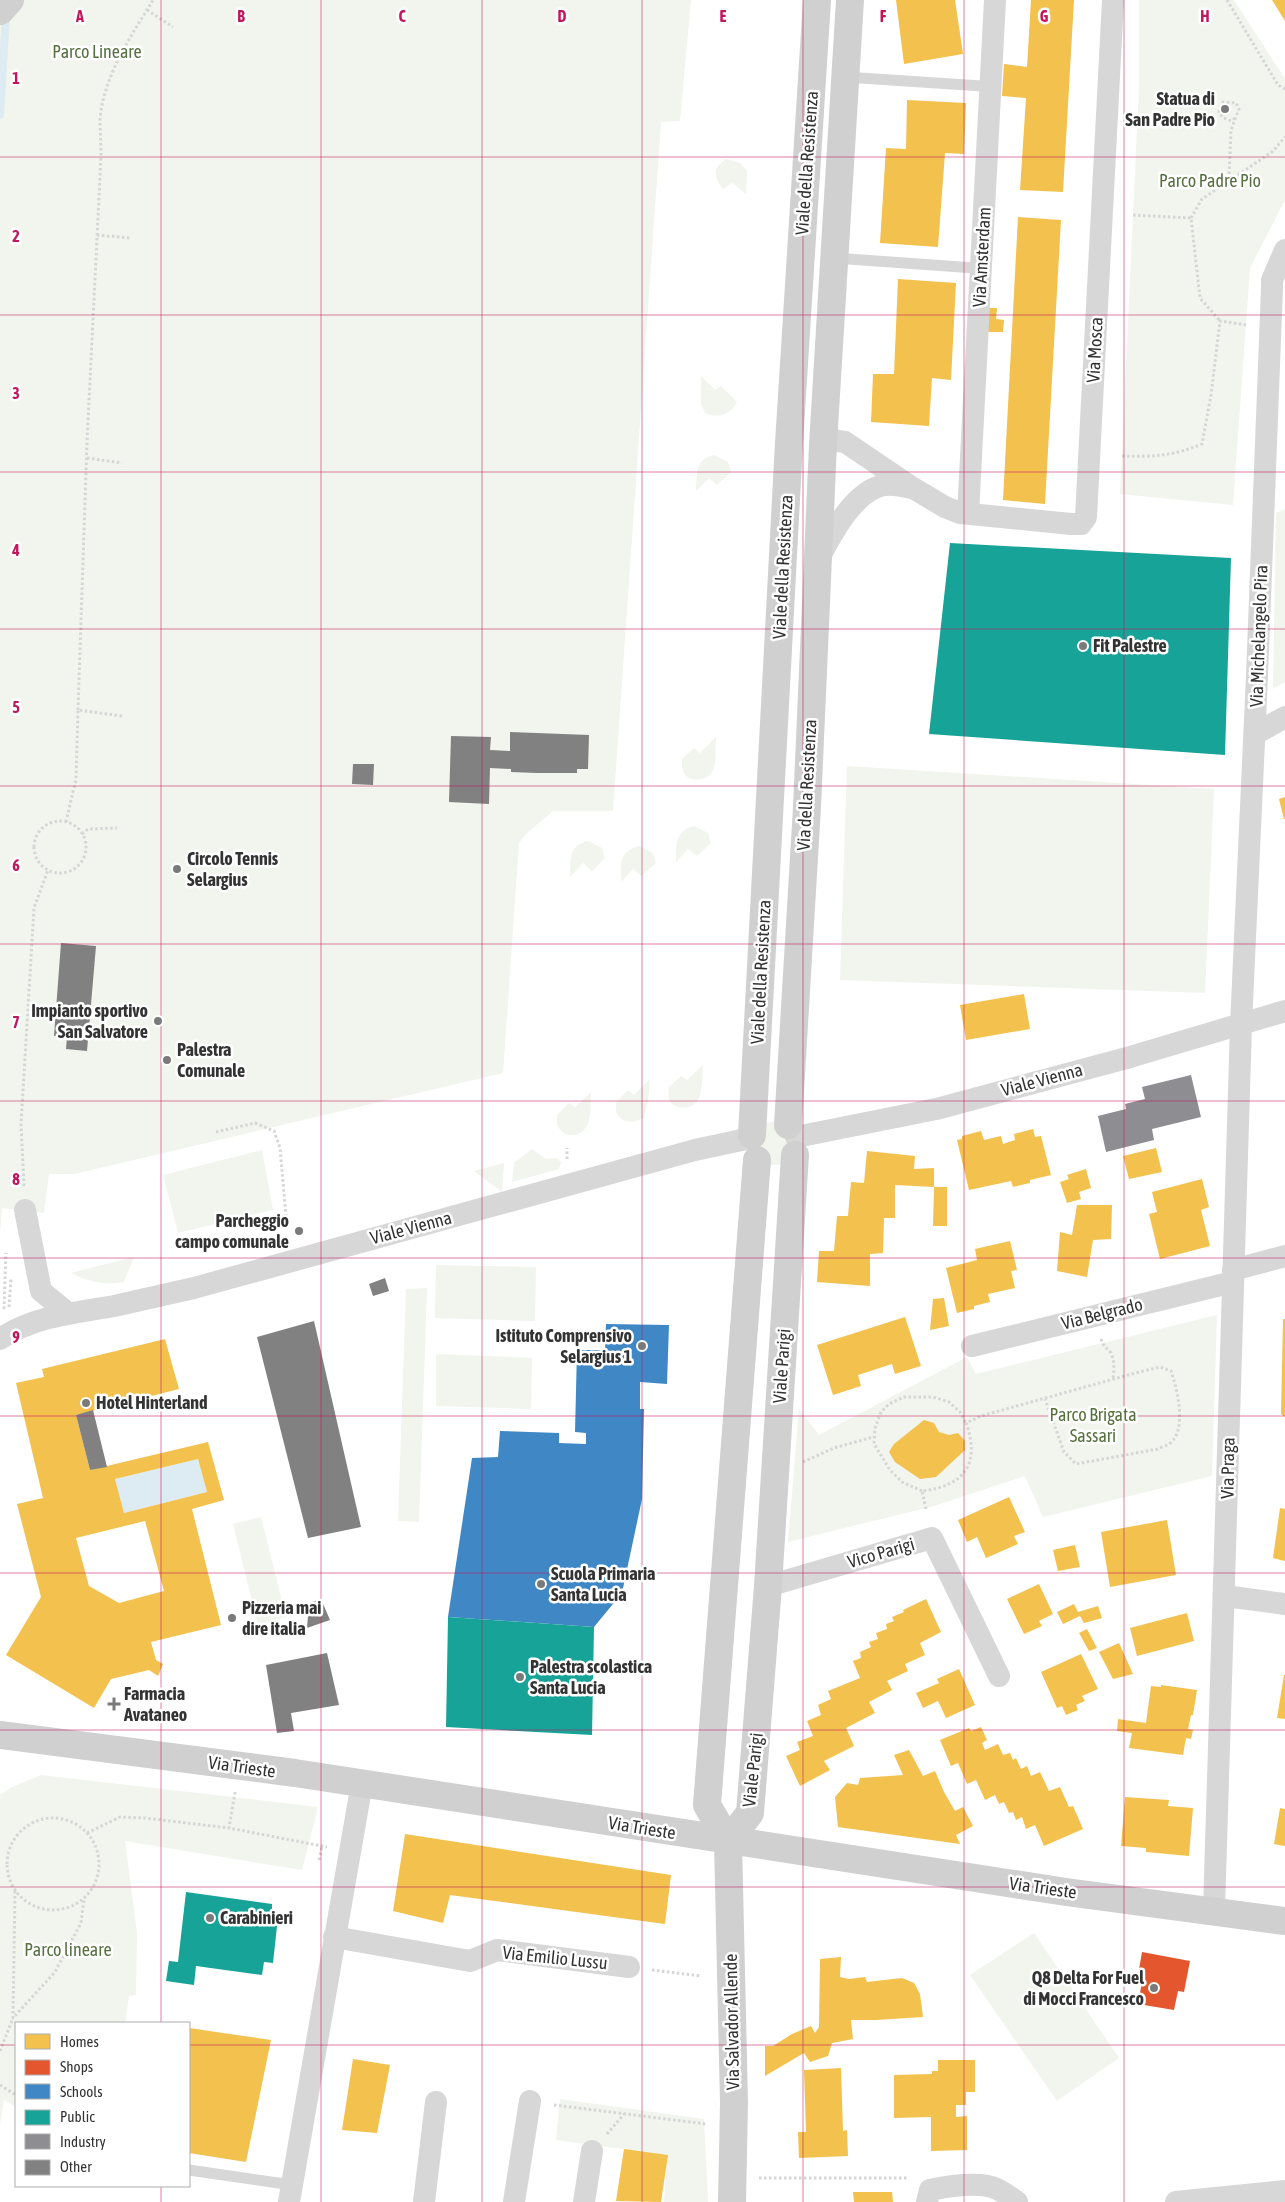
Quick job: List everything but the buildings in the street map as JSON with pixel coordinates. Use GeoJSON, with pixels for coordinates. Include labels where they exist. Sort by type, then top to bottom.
{"type":"FeatureCollection","features":[{"type":"Feature","properties":{"kind":"street"},"geometry":{"type":"LineString","coordinates":[[0,11],[10,0]]}},
{"type":"Feature","properties":{"kind":"street","name":"Viale della Resistenza"},"geometry":{"type":"LineString","coordinates":[[754,1144],[789,451],[817,0]]}},
{"type":"Feature","properties":{"kind":"street","name":"Viale della Resistenza"},"geometry":{"type":"LineString","coordinates":[[823,442],[850,0]]}},
{"type":"Feature","properties":{"kind":"street","name":"Via Amsterdam"},"geometry":{"type":"LineString","coordinates":[[968,514],[995,0]]}},
{"type":"Feature","properties":{"kind":"street","name":"Via Mosca"},"geometry":{"type":"LineString","coordinates":[[823,442],[845,442],[913,488],[945,507],[968,514],[1071,524],[1081,524],[1086,517],[1113,0]]}},
{"type":"Feature","properties":{"kind":"street","name":"Via Michelangelo Pira"},"geometry":{"type":"LineString","coordinates":[[1241,1025],[1255,734],[1272,280],[1285,250]]}},
{"type":"Feature","properties":{"kind":"street","name":"Via della Resistenza"},"geometry":{"type":"LineString","coordinates":[[793,1139],[823,442]]}},
{"type":"Feature","properties":{"kind":"street","name":"Via Mosca"},"geometry":{"type":"LineString","coordinates":[[818,560],[841,519],[856,503],[883,486],[913,488]]}},
{"type":"Feature","properties":{"kind":"street"},"geometry":{"type":"LineString","coordinates":[[1255,734],[1285,717]]}},
{"type":"Feature","properties":{"kind":"street","name":"Viale Vienna"},"geometry":{"type":"LineString","coordinates":[[793,1139],[936,1109],[1241,1025],[1285,1011]]}},
{"type":"Feature","properties":{"kind":"street","name":"Via Praga"},"geometry":{"type":"LineString","coordinates":[[1214,1910],[1241,1025]]}},
{"type":"Feature","properties":{"kind":"street"},"geometry":{"type":"LineString","coordinates":[[728,1841],[707,1805],[754,1144],[756,1128],[769,1121],[784,1122],[793,1139],[784,1165],[777,1167],[770,1167],[754,1144]]}},
{"type":"Feature","properties":{"kind":"street","name":"Viale Parigi"},"geometry":{"type":"LineString","coordinates":[[728,1841],[750,1813],[768,1586],[793,1139]]}},
{"type":"Feature","properties":{"kind":"street","name":"Viale Vienna"},"geometry":{"type":"LineString","coordinates":[[0,1338],[15,1328],[39,1320],[194,1288],[695,1150],[754,1144]]}},
{"type":"Feature","properties":{"kind":"street"},"geometry":{"type":"LineString","coordinates":[[25,1210],[41,1291],[69,1314]]}},
{"type":"Feature","properties":{"kind":"street","name":"Via Belgrado"},"geometry":{"type":"LineString","coordinates":[[972,1346],[1233,1276],[1285,1256]]}},
{"type":"Feature","properties":{"kind":"street","name":"Vico Parigi"},"geometry":{"type":"LineString","coordinates":[[768,1586],[932,1538],[999,1676]]}},
{"type":"Feature","properties":{"kind":"street"},"geometry":{"type":"LineString","coordinates":[[1225,1596],[1285,1604]]}},
{"type":"Feature","properties":{"kind":"street","name":"Via Trieste"},"geometry":{"type":"LineString","coordinates":[[0,1735],[362,1783],[728,1841],[1056,1890],[1285,1921]]}},
{"type":"Feature","properties":{"kind":"street"},"geometry":{"type":"LineString","coordinates":[[290,2194],[362,1783]]}},
{"type":"Feature","properties":{"kind":"street","name":"Via Salvador Allende"},"geometry":{"type":"LineString","coordinates":[[728,1841],[734,2103],[733,2190]]}},
{"type":"Feature","properties":{"kind":"street","name":"Via Emilio Lussu"},"geometry":{"type":"LineString","coordinates":[[334,1937],[470,1961],[496,1950],[629,1967]]}},
{"type":"Feature","properties":{"kind":"street"},"geometry":{"type":"LineString","coordinates":[[514,2202],[530,2101]]}},
{"type":"Feature","properties":{"kind":"street"},"geometry":{"type":"LineString","coordinates":[[424,2202],[436,2102]]}},
{"type":"Feature","properties":{"kind":"street"},"geometry":{"type":"LineString","coordinates":[[584,2202],[592,2152]]}},
{"type":"Feature","properties":{"kind":"street"},"geometry":{"type":"LineString","coordinates":[[928,2196],[941,2187],[976,2185],[995,2188],[1017,2202]]}},
{"type":"Feature","properties":{"kind":"street"},"geometry":{"type":"LineString","coordinates":[[1176,2202],[1285,2191]]}},
{"type":"Feature","properties":{"kind":"lane"},"geometry":{"type":"LineString","coordinates":[[845,77],[982,86]]}},
{"type":"Feature","properties":{"kind":"lane"},"geometry":{"type":"LineString","coordinates":[[834,258],[975,268]]}},
{"type":"Feature","properties":{"kind":"lane"},"geometry":{"type":"LineString","coordinates":[[190,2170],[290,2194]]}},
{"type":"Feature","properties":{"kind":"path"},"geometry":{"type":"LineString","coordinates":[[66,822],[76,779],[87,458],[101,156],[100,119],[108,87],[128,40],[154,0]]}},
{"type":"Feature","properties":{"kind":"path"},"geometry":{"type":"LineString","coordinates":[[1227,0],[1278,85],[1285,88]]}},
{"type":"Feature","properties":{"kind":"path"},"geometry":{"type":"LineString","coordinates":[[147,10],[173,27]]}},
{"type":"Feature","properties":{"kind":"path"},"geometry":{"type":"LineString","coordinates":[[1229,180],[1231,130],[1239,109],[1236,103],[1223,102],[1219,112],[1222,117],[1231,120],[1235,118]]}},
{"type":"Feature","properties":{"kind":"path"},"geometry":{"type":"LineString","coordinates":[[1253,326],[1220,321],[1200,298],[1190,218],[1202,199],[1272,152],[1285,137]]}},
{"type":"Feature","properties":{"kind":"path"},"geometry":{"type":"LineString","coordinates":[[1133,216],[1190,218]]}},
{"type":"Feature","properties":{"kind":"path"},"geometry":{"type":"LineString","coordinates":[[97,235],[130,238]]}},
{"type":"Feature","properties":{"kind":"path"},"geometry":{"type":"LineString","coordinates":[[1122,456],[1156,457],[1182,452],[1202,444],[1211,396],[1220,321]]}},
{"type":"Feature","properties":{"kind":"path"},"geometry":{"type":"LineString","coordinates":[[87,458],[122,463]]}},
{"type":"Feature","properties":{"kind":"path"},"geometry":{"type":"LineString","coordinates":[[78,710],[122,716]]}},
{"type":"Feature","properties":{"kind":"path"},"geometry":{"type":"LineString","coordinates":[[66,822],[78,828],[82,834],[86,850],[79,865],[64,872],[56,873],[41,866],[36,858],[34,842],[37,834],[49,823],[66,822]]}},
{"type":"Feature","properties":{"kind":"path"},"geometry":{"type":"LineString","coordinates":[[82,834],[88,830],[116,828]]}},
{"type":"Feature","properties":{"kind":"path"},"geometry":{"type":"LineString","coordinates":[[25,1210],[21,1124],[34,908],[48,870]]}},
{"type":"Feature","properties":{"kind":"path"},"geometry":{"type":"LineString","coordinates":[[216,1132],[255,1123],[274,1131],[280,1148],[286,1216]]}},
{"type":"Feature","properties":{"kind":"path"},"geometry":{"type":"LineString","coordinates":[[8,1311],[12,1271]]}},
{"type":"Feature","properties":{"kind":"path"},"geometry":{"type":"LineString","coordinates":[[1101,1338],[1102,1343],[1112,1355],[1114,1363],[1113,1379]]}},
{"type":"Feature","properties":{"kind":"path"},"geometry":{"type":"LineString","coordinates":[[966,1423],[981,1416],[1045,1398],[1113,1379],[1160,1368],[1171,1371],[1176,1383],[1180,1418],[1177,1434],[1170,1443],[1158,1448],[1076,1464],[1064,1452],[1045,1398]]}},
{"type":"Feature","properties":{"kind":"path"},"geometry":{"type":"LineString","coordinates":[[904,1397],[934,1397],[948,1402],[960,1412],[971,1437],[971,1456],[965,1474],[952,1484],[934,1490],[922,1491],[902,1482],[890,1470],[874,1444],[873,1437],[881,1412],[889,1404],[904,1397]]}},
{"type":"Feature","properties":{"kind":"path"},"geometry":{"type":"LineString","coordinates":[[802,1462],[834,1448],[873,1437]]}},
{"type":"Feature","properties":{"kind":"path"},"geometry":{"type":"LineString","coordinates":[[922,1491],[926,1509]]}},
{"type":"Feature","properties":{"kind":"path"},"geometry":{"type":"LineString","coordinates":[[229,1828],[239,1766]]}},
{"type":"Feature","properties":{"kind":"path"},"geometry":{"type":"LineString","coordinates":[[87,1833],[120,1817],[145,1818],[229,1828],[330,1847]]}},
{"type":"Feature","properties":{"kind":"path"},"geometry":{"type":"LineString","coordinates":[[45,1819],[60,1819],[74,1824],[87,1833],[95,1845],[98,1873],[93,1886],[84,1898],[71,1906],[56,1910],[40,1908],[26,1901],[15,1890],[8,1876],[6,1861],[10,1847],[18,1834],[30,1824],[45,1819]]}},
{"type":"Feature","properties":{"kind":"path"},"geometry":{"type":"LineString","coordinates":[[319,1860],[322,1846]]}},
{"type":"Feature","properties":{"kind":"path"},"geometry":{"type":"LineString","coordinates":[[0,2051],[13,2018],[15,1890]]}},
{"type":"Feature","properties":{"kind":"path"},"geometry":{"type":"LineString","coordinates":[[13,2018],[55,1972],[81,1923],[84,1898]]}},
{"type":"Feature","properties":{"kind":"path"},"geometry":{"type":"LineString","coordinates":[[629,1967],[701,1976]]}},
{"type":"Feature","properties":{"kind":"path"},"geometry":{"type":"LineString","coordinates":[[0,2085],[15,2094]]}},
{"type":"Feature","properties":{"kind":"path"},"geometry":{"type":"LineString","coordinates":[[530,2101],[709,2125],[709,2115]]}},
{"type":"Feature","properties":{"kind":"path"},"geometry":{"type":"LineString","coordinates":[[733,2190],[914,2178],[928,2196]]}},
{"type":"Feature","properties":{"kind":"green space","name":"Parco Lineare"},"geometry":{"type":"Polygon","coordinates":[[[0,0],[691,0],[680,121],[661,122],[613,811],[553,811],[525,835],[519,843],[503,1073],[74,1174],[49,1174],[44,1213],[2,1208],[0,1234],[0,0]]]}},
{"type":"Feature","properties":{"kind":"green space","name":"Parco Padre Pio"},"geometry":{"type":"Polygon","coordinates":[[[1139,0],[1234,0],[1285,79],[1285,200],[1250,268],[1233,505],[1120,494],[1139,86],[1139,0]]]}},
{"type":"Feature","properties":{"kind":"green space"},"geometry":{"type":"Polygon","coordinates":[[[726,159],[740,163],[747,171],[746,194],[732,183],[723,189],[717,181],[717,169],[726,159]]]}},
{"type":"Feature","properties":{"kind":"green space"},"geometry":{"type":"Polygon","coordinates":[[[701,376],[715,390],[721,386],[737,402],[731,410],[719,416],[705,413],[701,404],[701,376]]]}},
{"type":"Feature","properties":{"kind":"green space"},"geometry":{"type":"Polygon","coordinates":[[[714,455],[728,462],[731,472],[717,485],[709,478],[696,491],[697,473],[700,464],[703,460],[714,455]]]}},
{"type":"Feature","properties":{"kind":"green space"},"geometry":{"type":"Polygon","coordinates":[[[1285,509],[1285,682],[1273,689],[1276,513],[1285,509]]]}},
{"type":"Feature","properties":{"kind":"green space"},"geometry":{"type":"Polygon","coordinates":[[[716,737],[714,768],[712,772],[706,778],[697,780],[689,778],[683,771],[682,759],[694,748],[700,753],[716,737]]]}},
{"type":"Feature","properties":{"kind":"green space"},"geometry":{"type":"Polygon","coordinates":[[[847,766],[1214,789],[1205,993],[840,980],[847,766]]]}},
{"type":"Feature","properties":{"kind":"green space"},"geometry":{"type":"Polygon","coordinates":[[[694,826],[708,833],[711,843],[697,856],[688,849],[676,862],[677,844],[680,835],[683,831],[694,826]]]}},
{"type":"Feature","properties":{"kind":"green space"},"geometry":{"type":"Polygon","coordinates":[[[588,841],[602,848],[605,858],[592,871],[583,863],[570,877],[571,859],[574,850],[577,846],[588,841]]]}},
{"type":"Feature","properties":{"kind":"green space"},"geometry":{"type":"Polygon","coordinates":[[[639,846],[653,853],[656,863],[642,876],[633,869],[621,882],[621,864],[624,855],[639,846]]]}},
{"type":"Feature","properties":{"kind":"green space"},"geometry":{"type":"Polygon","coordinates":[[[703,1065],[702,1087],[698,1100],[692,1106],[683,1108],[671,1103],[669,1087],[681,1076],[687,1080],[703,1065]]]}},
{"type":"Feature","properties":{"kind":"green space"},"geometry":{"type":"Polygon","coordinates":[[[650,1079],[648,1102],[644,1117],[632,1122],[625,1121],[616,1112],[616,1102],[628,1090],[634,1095],[650,1079]]]}},
{"type":"Feature","properties":{"kind":"green space"},"geometry":{"type":"Polygon","coordinates":[[[591,1092],[587,1127],[581,1133],[574,1135],[566,1134],[560,1130],[557,1125],[557,1115],[569,1103],[575,1107],[591,1092]]]}},
{"type":"Feature","properties":{"kind":"green space"},"geometry":{"type":"Polygon","coordinates":[[[776,1121],[797,1140],[784,1165],[763,1165],[753,1155],[762,1124],[776,1121]]]}},
{"type":"Feature","properties":{"kind":"green space"},"geometry":{"type":"Polygon","coordinates":[[[532,1149],[546,1159],[557,1158],[561,1162],[559,1169],[512,1182],[514,1163],[532,1149]]]}},
{"type":"Feature","properties":{"kind":"green space"},"geometry":{"type":"Polygon","coordinates":[[[262,1150],[273,1210],[178,1233],[163,1175],[262,1150]]]}},
{"type":"Feature","properties":{"kind":"green space"},"geometry":{"type":"Polygon","coordinates":[[[504,1163],[502,1192],[474,1171],[504,1163]]]}},
{"type":"Feature","properties":{"kind":"green space"},"geometry":{"type":"Polygon","coordinates":[[[134,1257],[124,1282],[97,1282],[71,1273],[134,1257]]]}},
{"type":"Feature","properties":{"kind":"green space"},"geometry":{"type":"Polygon","coordinates":[[[436,1265],[536,1267],[535,1321],[435,1318],[436,1265]]]}},
{"type":"Feature","properties":{"kind":"green space"},"geometry":{"type":"Polygon","coordinates":[[[427,1288],[419,1522],[398,1521],[406,1289],[427,1288]]]}},
{"type":"Feature","properties":{"kind":"green space","name":"Parco Brigata Sassari"},"geometry":{"type":"Polygon","coordinates":[[[1217,1315],[1212,1476],[1043,1517],[1025,1476],[934,1506],[788,1542],[799,1409],[819,1435],[967,1357],[976,1374],[1217,1315]]]}},
{"type":"Feature","properties":{"kind":"green space"},"geometry":{"type":"Polygon","coordinates":[[[436,1354],[532,1358],[531,1409],[436,1406],[436,1354]]]}},
{"type":"Feature","properties":{"kind":"green space"},"geometry":{"type":"Polygon","coordinates":[[[261,1517],[286,1617],[258,1625],[233,1524],[261,1517]]]}},
{"type":"Feature","properties":{"kind":"green space","name":"Parco lineare"},"geometry":{"type":"Polygon","coordinates":[[[41,1775],[318,1807],[302,1870],[125,1841],[137,1933],[136,1995],[129,1996],[125,2022],[15,2022],[15,2106],[4,2100],[0,2125],[0,1795],[10,1788],[41,1775]]]}},
{"type":"Feature","properties":{"kind":"green space"},"geometry":{"type":"Polygon","coordinates":[[[1034,1933],[1119,2058],[1057,2101],[970,1975],[1034,1933]]]}},
{"type":"Feature","properties":{"kind":"green space"},"geometry":{"type":"Polygon","coordinates":[[[560,2099],[704,2119],[708,2202],[664,2202],[667,2155],[556,2140],[560,2099]]]}},
{"type":"Feature","properties":{"kind":"shaded area"},"geometry":{"type":"Polygon","coordinates":[[[198,1459],[207,1492],[124,1513],[115,1479],[198,1459]]]}},
{"type":"Feature","properties":{"kind":"waterway"},"geometry":{"type":"LineString","coordinates":[[0,115],[6,15]]}},
{"type":"Feature","properties":{"kind":"place","name":"Statua di San Padre Pio"},"geometry":{"type":"Point","coordinates":[1225,109]}},
{"type":"Feature","properties":{"kind":"place","name":"Fit Palestre"},"geometry":{"type":"Point","coordinates":[1083,646]}},
{"type":"Feature","properties":{"kind":"place","name":"Circolo Tennis Selargius"},"geometry":{"type":"Point","coordinates":[177,869]}},
{"type":"Feature","properties":{"kind":"place","name":"Impianto sportivo San Salvatore"},"geometry":{"type":"Point","coordinates":[158,1021]}},
{"type":"Feature","properties":{"kind":"place","name":"Palestra Comunale"},"geometry":{"type":"Point","coordinates":[167,1060]}},
{"type":"Feature","properties":{"kind":"place","name":"Parcheggio campo comunale"},"geometry":{"type":"Point","coordinates":[299,1231]}},
{"type":"Feature","properties":{"kind":"place","name":"Istituto Comprensivo Selargius 1"},"geometry":{"type":"Point","coordinates":[642,1346]}},
{"type":"Feature","properties":{"kind":"place","name":"Hotel Hinterland"},"geometry":{"type":"Point","coordinates":[86,1403]}},
{"type":"Feature","properties":{"kind":"place","name":"Scuola Primaria Santa Lucia"},"geometry":{"type":"Point","coordinates":[541,1584]}},
{"type":"Feature","properties":{"kind":"place","name":"Pizzeria mai dire italia"},"geometry":{"type":"Point","coordinates":[232,1618]}},
{"type":"Feature","properties":{"kind":"place","name":"Palestra scolastica Santa Lucia"},"geometry":{"type":"Point","coordinates":[520,1677]}},
{"type":"Feature","properties":{"kind":"place","name":"Farmacia Avataneo"},"geometry":{"type":"Point","coordinates":[114,1704]}},
{"type":"Feature","properties":{"kind":"place","name":"Carabinieri"},"geometry":{"type":"Point","coordinates":[210,1918]}},
{"type":"Feature","properties":{"kind":"place","name":"Q8 Delta For Fuel di Mocci Francesco"},"geometry":{"type":"Point","coordinates":[1154,1988]}}]}
